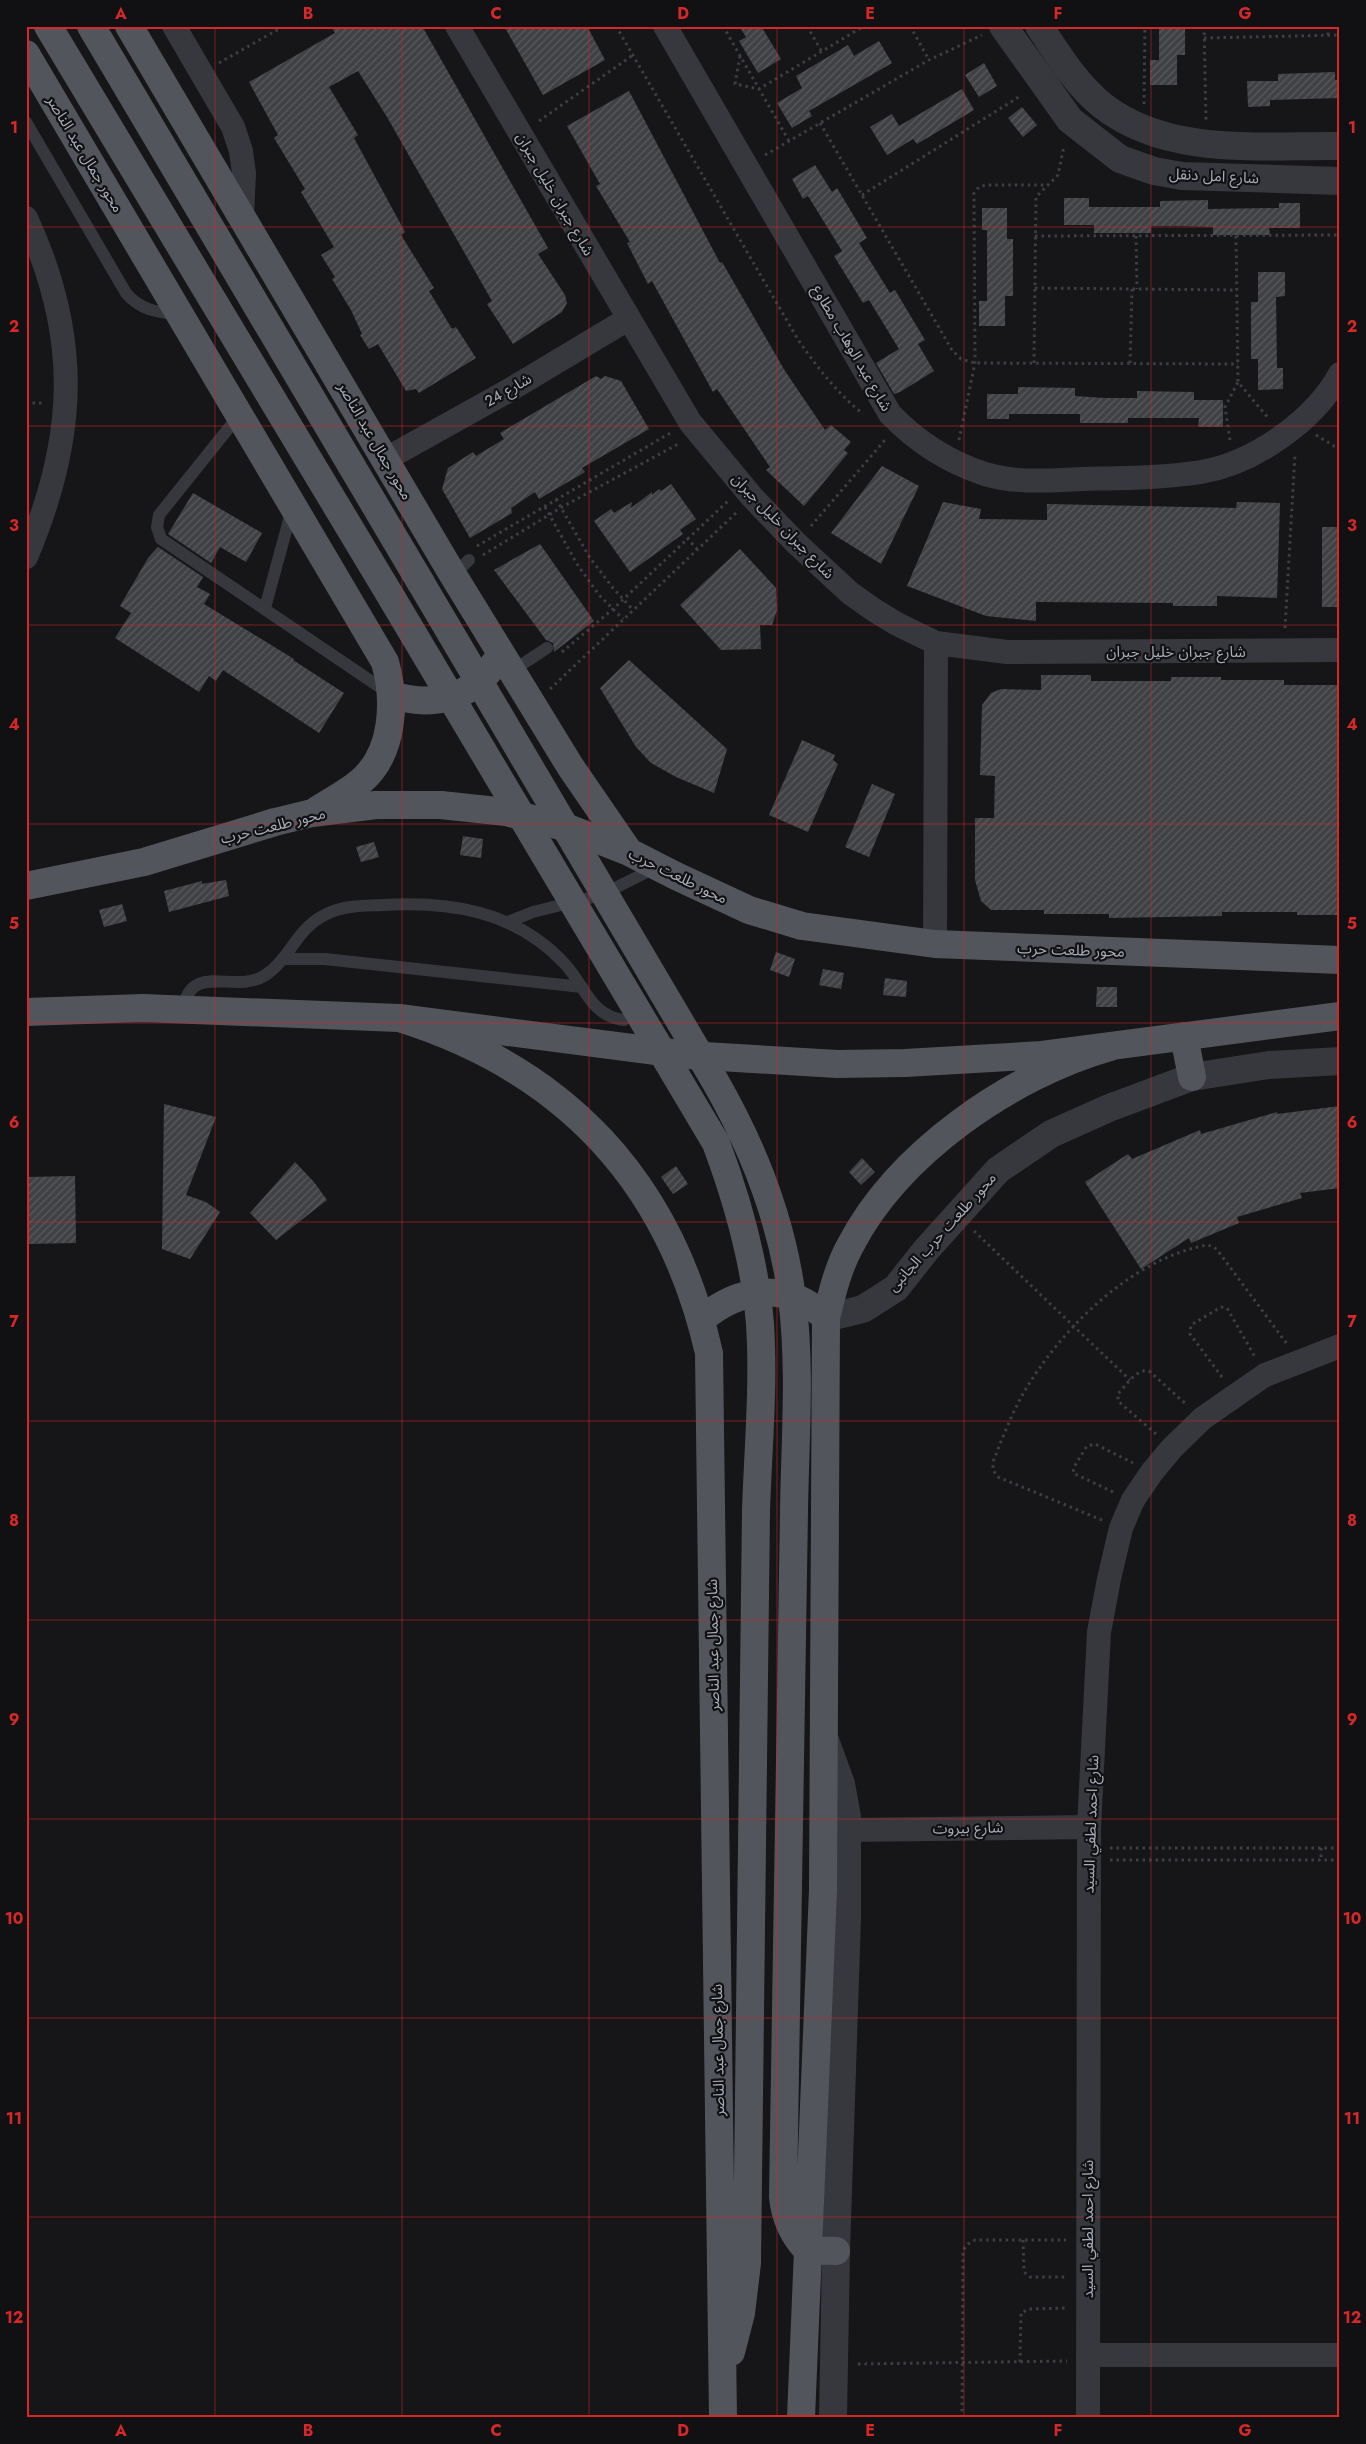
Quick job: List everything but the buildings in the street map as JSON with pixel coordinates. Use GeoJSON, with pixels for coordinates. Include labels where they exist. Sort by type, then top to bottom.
{"type":"FeatureCollection","features":[{"type":"Feature","properties":{"kind":"main road"},"geometry":{"type":"LineString","coordinates":[[48,26],[716,1143],[732,1187],[745,1232],[759,1315],[761,1371],[756,1510],[748,2264],[741,2314],[722,2377]]}},
{"type":"Feature","properties":{"kind":"main road"},"geometry":{"type":"LineString","coordinates":[[91,26],[720,1089],[752,1150],[778,1225],[792,1299],[796,1371],[783,2197],[787,2220],[798,2241],[807,2250],[836,2251]]}},
{"type":"Feature","properties":{"kind":"main road","name":"محور جمال عبد الناصر"},"geometry":{"type":"LineString","coordinates":[[129,26],[386,459],[468,560],[506,661],[570,766],[629,852]]}},
{"type":"Feature","properties":{"kind":"main road","name":"محور جمال عبد الناصر"},"geometry":{"type":"LineString","coordinates":[[26,54],[378,647],[387,670],[392,695],[388,730],[373,766],[361,781],[312,813]]}},
{"type":"Feature","properties":{"kind":"main road"},"geometry":{"type":"LineString","coordinates":[[392,695],[423,702],[455,696],[506,661]]}},
{"type":"Feature","properties":{"kind":"main road","name":"محور طلعت حرب"},"geometry":{"type":"LineString","coordinates":[[26,886],[144,862],[275,822],[312,813],[376,805],[441,805],[506,812],[568,828],[629,852],[749,910],[802,926],[935,944],[1340,960]]}},
{"type":"Feature","properties":{"kind":"main road"},"geometry":{"type":"LineString","coordinates":[[26,1012],[143,1008],[399,1018],[686,1056],[762,1061],[915,1063],[1022,1056],[1340,1016]]}},
{"type":"Feature","properties":{"kind":"main road","name":"شارع جمال عبد الناصر"},"geometry":{"type":"LineString","coordinates":[[399,1018],[464,1041],[494,1056],[552,1094],[584,1122],[624,1167],[662,1224],[692,1286],[702,1319],[709,1353],[723,2418]]}},
{"type":"Feature","properties":{"kind":"main road"},"geometry":{"type":"LineString","coordinates":[[1184,1036],[1192,1077]]}},
{"type":"Feature","properties":{"kind":"main road"},"geometry":{"type":"LineString","coordinates":[[801,2418],[823,1890],[826,1318],[839,1270],[862,1225],[901,1176],[928,1150],[956,1126],[1016,1086],[1077,1056],[1110,1046]]}},
{"type":"Feature","properties":{"kind":"main road"},"geometry":{"type":"LineString","coordinates":[[702,1319],[728,1300],[758,1292],[790,1296],[805,1302],[826,1318]]}},
{"type":"Feature","properties":{"kind":"street"},"geometry":{"type":"LineString","coordinates":[[174,26],[233,127],[241,151],[244,194],[242,216]]}},
{"type":"Feature","properties":{"kind":"street","name":"شارع جبران خليل جبران"},"geometry":{"type":"LineString","coordinates":[[457,26],[628,319],[694,427],[748,492],[796,543],[850,593],[896,624],[936,643],[1007,652],[1340,650]]}},
{"type":"Feature","properties":{"kind":"street","name":"شارع عبد الوهاب مطاوع"},"geometry":{"type":"LineString","coordinates":[[664,26],[746,166],[879,415],[955,462],[986,474],[1015,480],[1135,478],[1202,472],[1234,462],[1290,431],[1310,414],[1333,386],[1340,374]]}},
{"type":"Feature","properties":{"kind":"street"},"geometry":{"type":"LineString","coordinates":[[1039,26],[1078,82],[1103,106],[1144,129],[1161,136],[1206,144],[1340,146]]}},
{"type":"Feature","properties":{"kind":"street","name":"شارع امل دنقل"},"geometry":{"type":"LineString","coordinates":[[993,30],[1042,83],[1070,120],[1120,159],[1154,171],[1182,176],[1340,181]]}},
{"type":"Feature","properties":{"kind":"street"},"geometry":{"type":"LineString","coordinates":[[26,218],[44,256],[58,304],[66,353],[66,393],[57,463],[41,521],[26,557]]}},
{"type":"Feature","properties":{"kind":"street","name":"شارع 24"},"geometry":{"type":"LineString","coordinates":[[386,459],[508,391],[628,319]]}},
{"type":"Feature","properties":{"kind":"street"},"geometry":{"type":"LineString","coordinates":[[935,944],[936,643]]}},
{"type":"Feature","properties":{"kind":"street","name":"محور طلعت حرب الجانبى"},"geometry":{"type":"LineString","coordinates":[[826,1318],[863,1309],[896,1288],[957,1215],[998,1170],[1051,1134],[1109,1108],[1192,1077],[1269,1065],[1340,1061]]}},
{"type":"Feature","properties":{"kind":"street","name":"شارع احمد لطفي السيد"},"geometry":{"type":"LineString","coordinates":[[1088,2418],[1089,1845],[1099,1632],[1121,1528],[1133,1500],[1152,1472],[1172,1448],[1203,1418],[1265,1375],[1340,1346]]}},
{"type":"Feature","properties":{"kind":"street"},"geometry":{"type":"LineString","coordinates":[[824,1735],[841,1784],[847,1830],[847,1918],[836,2251],[833,2418]]}},
{"type":"Feature","properties":{"kind":"street","name":"شارع بيروت"},"geometry":{"type":"LineString","coordinates":[[847,1830],[1089,1845]]}},
{"type":"Feature","properties":{"kind":"street"},"geometry":{"type":"LineString","coordinates":[[1088,2358],[1340,2355]]}},
{"type":"Feature","properties":{"kind":"lane"},"geometry":{"type":"LineString","coordinates":[[26,122],[126,293],[139,306],[147,310],[181,315]]}},
{"type":"Feature","properties":{"kind":"lane"},"geometry":{"type":"LineString","coordinates":[[240,414],[159,515],[157,527],[161,539],[392,695]]}},
{"type":"Feature","properties":{"kind":"lane"},"geometry":{"type":"LineString","coordinates":[[265,608],[293,504]]}},
{"type":"Feature","properties":{"kind":"lane"},"geometry":{"type":"LineString","coordinates":[[506,661],[547,648]]}},
{"type":"Feature","properties":{"kind":"lane"},"geometry":{"type":"LineString","coordinates":[[508,922],[533,912],[601,895],[657,867]]}},
{"type":"Feature","properties":{"kind":"lane"},"geometry":{"type":"LineString","coordinates":[[183,1009],[187,994],[198,984],[206,981],[254,980],[263,976],[282,958],[301,932],[311,923],[335,910],[348,907],[400,904],[439,905],[474,910],[508,922],[553,952],[570,970],[598,1010],[615,1019],[624,1020]]}},
{"type":"Feature","properties":{"kind":"lane"},"geometry":{"type":"LineString","coordinates":[[282,958],[325,960],[582,987]]}},
{"type":"Feature","properties":{"kind":"path"},"geometry":{"type":"LineString","coordinates":[[201,73],[284,26]]}},
{"type":"Feature","properties":{"kind":"path"},"geometry":{"type":"LineString","coordinates":[[616,26],[797,338],[819,371],[846,400],[879,415],[890,434],[796,543]]}},
{"type":"Feature","properties":{"kind":"path"},"geometry":{"type":"LineString","coordinates":[[723,26],[789,141]]}},
{"type":"Feature","properties":{"kind":"path"},"geometry":{"type":"LineString","coordinates":[[807,26],[822,52]]}},
{"type":"Feature","properties":{"kind":"path"},"geometry":{"type":"LineString","coordinates":[[740,56],[735,84],[760,89],[864,26]]}},
{"type":"Feature","properties":{"kind":"path"},"geometry":{"type":"LineString","coordinates":[[910,26],[929,60]]}},
{"type":"Feature","properties":{"kind":"path"},"geometry":{"type":"LineString","coordinates":[[1144,129],[1145,26]]}},
{"type":"Feature","properties":{"kind":"path"},"geometry":{"type":"LineString","coordinates":[[1204,26],[1206,144]]}},
{"type":"Feature","properties":{"kind":"path"},"geometry":{"type":"LineString","coordinates":[[1328,26],[1328,36]]}},
{"type":"Feature","properties":{"kind":"path"},"geometry":{"type":"LineString","coordinates":[[746,166],[929,60],[993,30]]}},
{"type":"Feature","properties":{"kind":"path"},"geometry":{"type":"LineString","coordinates":[[1204,38],[1340,36]]}},
{"type":"Feature","properties":{"kind":"path"},"geometry":{"type":"LineString","coordinates":[[520,134],[633,55]]}},
{"type":"Feature","properties":{"kind":"path"},"geometry":{"type":"LineString","coordinates":[[862,195],[1042,83]]}},
{"type":"Feature","properties":{"kind":"path"},"geometry":{"type":"LineString","coordinates":[[1034,363],[1036,197],[1058,175],[1070,120]]}},
{"type":"Feature","properties":{"kind":"path"},"geometry":{"type":"LineString","coordinates":[[820,123],[952,350],[961,359],[975,363],[1238,364]]}},
{"type":"Feature","properties":{"kind":"path"},"geometry":{"type":"LineString","coordinates":[[955,462],[975,363],[974,193],[979,187],[986,185],[1047,185]]}},
{"type":"Feature","properties":{"kind":"path"},"geometry":{"type":"LineString","coordinates":[[1035,236],[1340,235]]}},
{"type":"Feature","properties":{"kind":"path"},"geometry":{"type":"LineString","coordinates":[[1136,236],[1137,289]]}},
{"type":"Feature","properties":{"kind":"path"},"geometry":{"type":"LineString","coordinates":[[1234,462],[1225,406],[1238,382],[1236,236]]}},
{"type":"Feature","properties":{"kind":"path"},"geometry":{"type":"LineString","coordinates":[[1035,288],[1237,290]]}},
{"type":"Feature","properties":{"kind":"path"},"geometry":{"type":"LineString","coordinates":[[1130,363],[1132,289]]}},
{"type":"Feature","properties":{"kind":"path"},"geometry":{"type":"LineString","coordinates":[[1238,382],[1290,431],[1284,651]]}},
{"type":"Feature","properties":{"kind":"path"},"geometry":{"type":"LineString","coordinates":[[468,560],[556,499],[694,427]]}},
{"type":"Feature","properties":{"kind":"path"},"geometry":{"type":"LineString","coordinates":[[468,560],[562,507],[694,427]]}},
{"type":"Feature","properties":{"kind":"path"},"geometry":{"type":"LineString","coordinates":[[560,654],[623,600],[687,538],[748,492]]}},
{"type":"Feature","properties":{"kind":"path"},"geometry":{"type":"LineString","coordinates":[[533,705],[697,549],[748,492]]}},
{"type":"Feature","properties":{"kind":"path"},"geometry":{"type":"LineString","coordinates":[[556,499],[590,558],[633,610]]}},
{"type":"Feature","properties":{"kind":"path"},"geometry":{"type":"LineString","coordinates":[[544,507],[550,514],[577,564],[623,619]]}},
{"type":"Feature","properties":{"kind":"path"},"geometry":{"type":"LineString","coordinates":[[687,538],[697,549]]}},
{"type":"Feature","properties":{"kind":"path"},"geometry":{"type":"LineString","coordinates":[[957,1215],[1130,1380]]}},
{"type":"Feature","properties":{"kind":"path"},"geometry":{"type":"LineString","coordinates":[[1121,1528],[998,1477],[993,1470],[993,1462],[1023,1394],[1041,1366],[1074,1326],[1110,1293],[1137,1275],[1166,1259],[1207,1245],[1214,1246],[1299,1361]]}},
{"type":"Feature","properties":{"kind":"path"},"geometry":{"type":"LineString","coordinates":[[1235,1394],[1190,1334],[1191,1325],[1221,1307],[1227,1308],[1265,1375]]}},
{"type":"Feature","properties":{"kind":"path"},"geometry":{"type":"LineString","coordinates":[[1172,1448],[1118,1401],[1118,1394],[1130,1380],[1140,1372],[1150,1371],[1203,1418]]}},
{"type":"Feature","properties":{"kind":"path"},"geometry":{"type":"LineString","coordinates":[[1133,1500],[1073,1473],[1074,1467],[1087,1446],[1095,1444],[1152,1472]]}},
{"type":"Feature","properties":{"kind":"path"},"geometry":{"type":"LineString","coordinates":[[1089,1845],[1340,1848]]}},
{"type":"Feature","properties":{"kind":"path"},"geometry":{"type":"LineString","coordinates":[[1089,1845],[1340,1860]]}},
{"type":"Feature","properties":{"kind":"path"},"geometry":{"type":"LineString","coordinates":[[1321,1848],[1321,1860]]}},
{"type":"Feature","properties":{"kind":"path"},"geometry":{"type":"LineString","coordinates":[[962,2418],[963,2250],[975,2240],[1088,2239]]}},
{"type":"Feature","properties":{"kind":"path"},"geometry":{"type":"LineString","coordinates":[[1023,2240],[1024,2272],[1030,2277],[1088,2277]]}},
{"type":"Feature","properties":{"kind":"path"},"geometry":{"type":"LineString","coordinates":[[1020,2362],[1021,2313],[1024,2310],[1088,2308]]}},
{"type":"Feature","properties":{"kind":"path"},"geometry":{"type":"LineString","coordinates":[[834,2364],[1020,2362],[1088,2358]]}}]}
